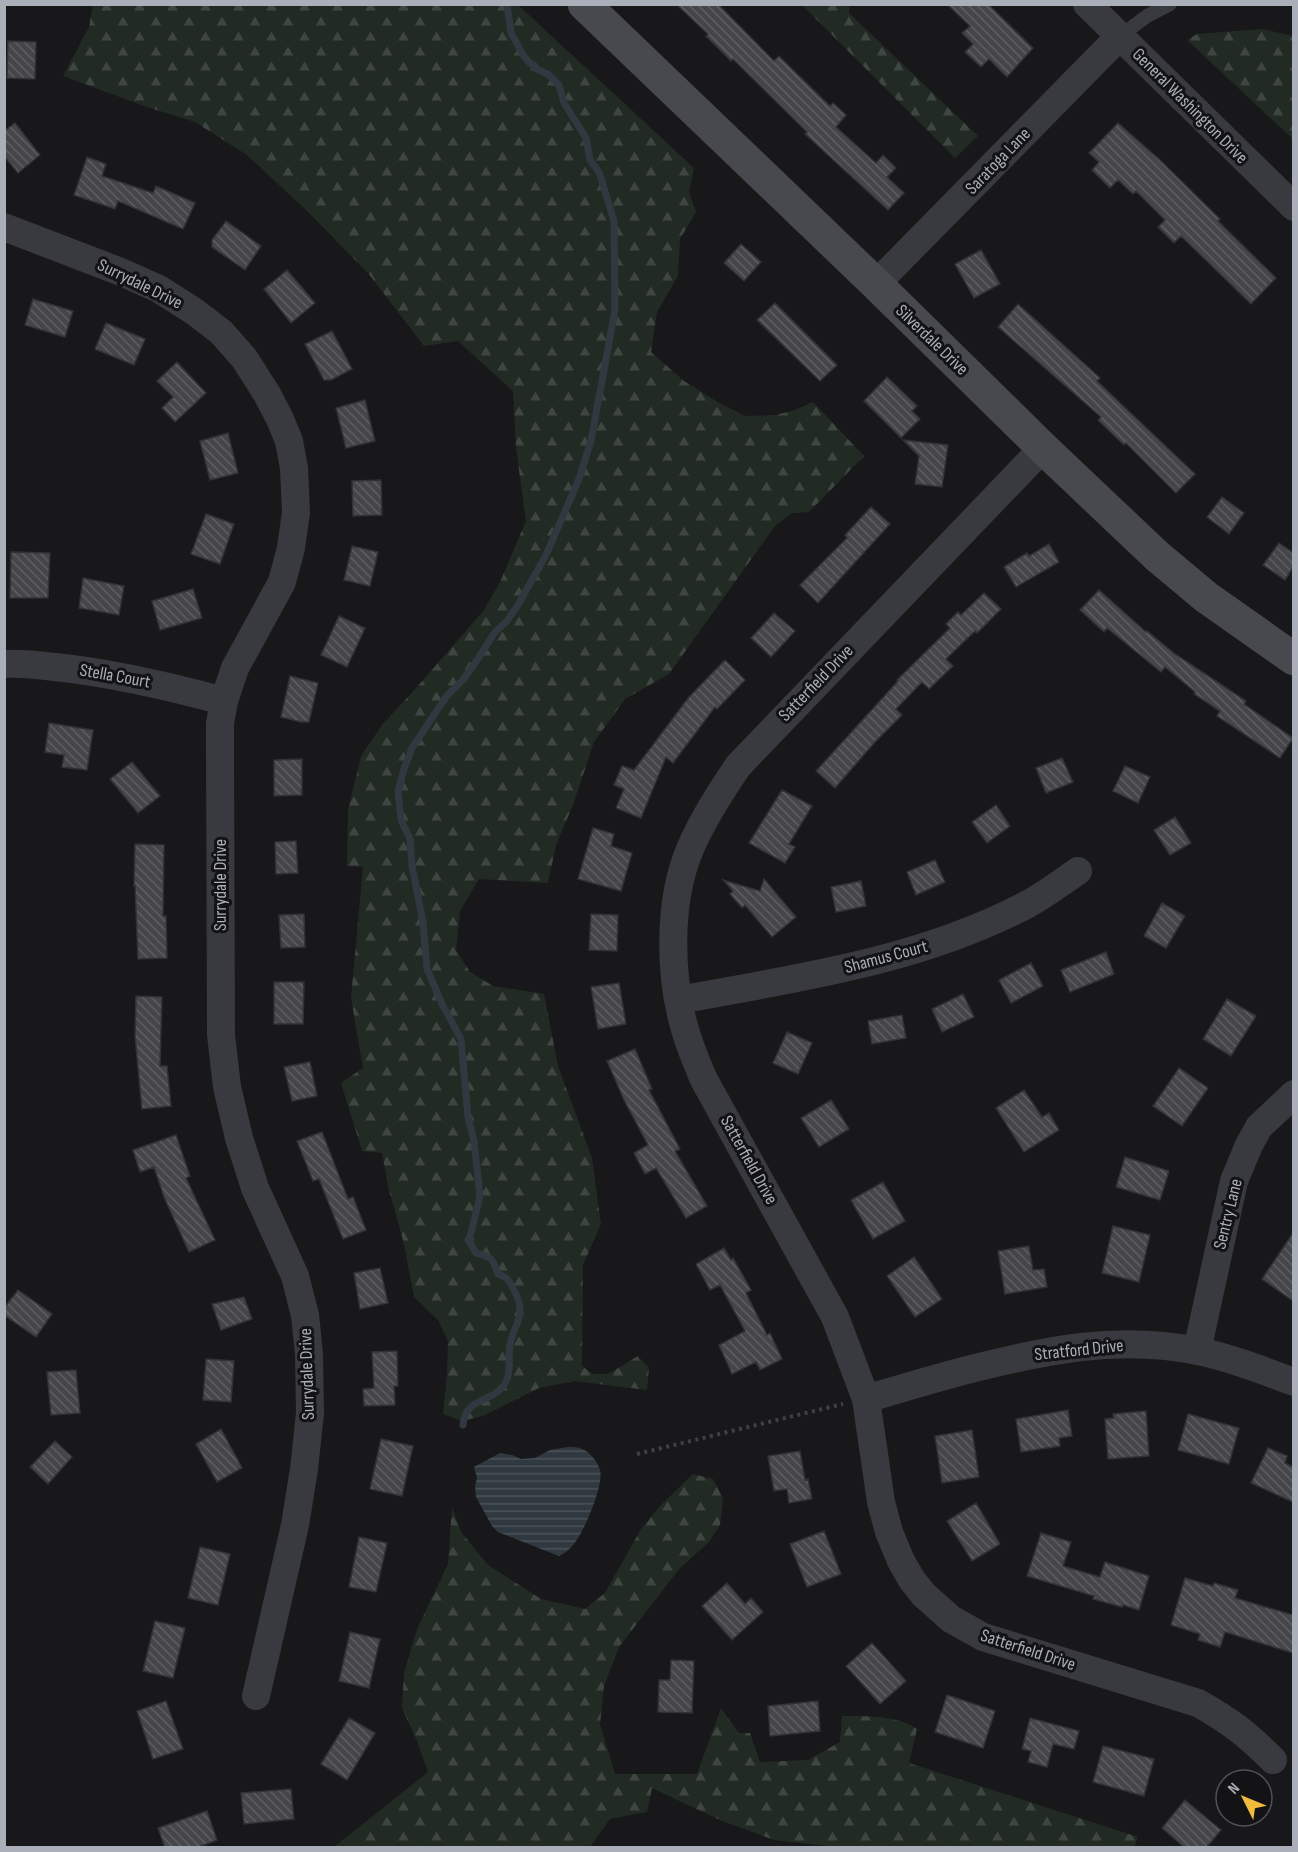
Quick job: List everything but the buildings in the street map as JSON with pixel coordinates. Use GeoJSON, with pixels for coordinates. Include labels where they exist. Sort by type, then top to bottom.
{"type":"FeatureCollection","features":[{"type":"Feature","properties":{"kind":"street","name":"Silverdale Drive"},"geometry":{"type":"LineString","coordinates":[[584,4],[1157,556],[1215,604],[1293,659]]}},
{"type":"Feature","properties":{"kind":"street","name":"General Washington Drive"},"geometry":{"type":"LineString","coordinates":[[1087,4],[1293,207]]}},
{"type":"Feature","properties":{"kind":"street","name":"Saratoga Lane"},"geometry":{"type":"LineString","coordinates":[[876,284],[1119,37]]}},
{"type":"Feature","properties":{"kind":"street","name":"Surrydale Drive"},"geometry":{"type":"LineString","coordinates":[[4,227],[159,289],[221,332],[244,358],[267,394],[289,441],[294,468],[296,512],[291,548],[282,582],[235,668],[224,701],[220,746],[221,1035],[227,1087],[239,1138],[255,1188],[295,1276],[305,1315],[309,1354],[310,1413],[304,1469],[295,1525],[256,1696]]}},
{"type":"Feature","properties":{"kind":"street","name":"Satterfield Drive"},"geometry":{"type":"LineString","coordinates":[[1043,448],[789,711],[738,766],[720,793],[689,852],[678,891],[673,932],[673,961],[679,1000],[687,1037],[703,1078],[835,1317],[866,1399],[881,1502],[889,1532],[912,1580],[924,1595],[951,1619],[983,1637],[1198,1703],[1228,1720],[1249,1736],[1273,1760]]}},
{"type":"Feature","properties":{"kind":"street","name":"Stella Court"},"geometry":{"type":"LineString","coordinates":[[4,664],[18,663],[88,670],[156,683],[224,701]]}},
{"type":"Feature","properties":{"kind":"street","name":"Shamus Court"},"geometry":{"type":"LineString","coordinates":[[679,1000],[840,970],[879,961],[938,942],[1030,903],[1078,871]]}},
{"type":"Feature","properties":{"kind":"street","name":"Sentry Lane"},"geometry":{"type":"LineString","coordinates":[[1197,1351],[1234,1181],[1249,1144],[1259,1127],[1293,1094]]}},
{"type":"Feature","properties":{"kind":"street","name":"Stratford Drive"},"geometry":{"type":"LineString","coordinates":[[866,1399],[1015,1358],[1065,1348],[1103,1344],[1150,1345],[1197,1351],[1244,1363],[1293,1382]]}},
{"type":"Feature","properties":{"kind":"lane"},"geometry":{"type":"LineString","coordinates":[[1119,37],[1147,16],[1170,4]]}},
{"type":"Feature","properties":{"kind":"path"},"geometry":{"type":"LineString","coordinates":[[637,1454],[866,1399]]}},
{"type":"Feature","properties":{"kind":"green space"},"geometry":{"type":"Polygon","coordinates":[[[93,5],[518,5],[694,168],[689,192],[696,212],[680,239],[678,276],[657,312],[651,352],[684,381],[745,416],[776,415],[813,402],[864,456],[809,512],[792,513],[775,526],[669,674],[625,699],[594,742],[573,805],[556,845],[548,883],[479,879],[460,911],[456,950],[470,972],[493,986],[544,994],[558,1066],[592,1158],[601,1224],[583,1265],[582,1366],[593,1374],[608,1374],[638,1356],[649,1368],[647,1390],[575,1381],[539,1388],[483,1416],[462,1421],[443,1414],[448,1341],[438,1320],[414,1297],[382,1153],[362,1151],[341,1083],[363,1068],[351,998],[363,867],[347,866],[348,810],[361,756],[382,725],[484,610],[500,582],[526,521],[516,448],[513,391],[458,341],[424,346],[368,273],[306,210],[247,155],[195,122],[63,76],[89,27],[93,5]]]}},
{"type":"Feature","properties":{"kind":"green space"},"geometry":{"type":"Polygon","coordinates":[[[802,5],[849,5],[849,13],[978,136],[955,158],[802,5]]]}},
{"type":"Feature","properties":{"kind":"green space"},"geometry":{"type":"Polygon","coordinates":[[[1262,29],[1293,36],[1293,139],[1187,40],[1197,34],[1262,29]]]}},
{"type":"Feature","properties":{"kind":"green space"},"geometry":{"type":"Polygon","coordinates":[[[693,1474],[713,1479],[723,1499],[720,1525],[709,1542],[679,1569],[619,1647],[604,1686],[600,1724],[615,1774],[697,1774],[721,1708],[739,1733],[750,1733],[760,1762],[808,1760],[840,1742],[842,1716],[881,1717],[909,1724],[917,1729],[909,1763],[1138,1837],[1134,1847],[836,1847],[774,1840],[722,1821],[652,1788],[647,1812],[610,1819],[590,1847],[334,1847],[428,1772],[402,1708],[404,1673],[417,1629],[448,1564],[452,1507],[461,1532],[488,1565],[541,1599],[585,1609],[605,1593],[641,1529],[661,1505],[693,1474]]]}},
{"type":"Feature","properties":{"kind":"shaded area"},"geometry":{"type":"Polygon","coordinates":[[[568,1447],[585,1450],[595,1460],[600,1470],[597,1495],[589,1517],[573,1545],[559,1556],[498,1532],[492,1526],[476,1497],[477,1478],[474,1467],[500,1453],[521,1459],[535,1458],[550,1450],[568,1447]]]}},
{"type":"Feature","properties":{"kind":"waterway"},"geometry":{"type":"LineString","coordinates":[[463,1425],[469,1409],[499,1391],[506,1381],[509,1370],[510,1344],[520,1308],[509,1281],[498,1274],[491,1259],[476,1253],[469,1241],[480,1196],[474,1141],[468,1117],[461,1039],[427,969],[423,922],[412,866],[410,839],[401,820],[398,792],[412,748],[446,697],[463,680],[495,632],[506,622],[518,605],[546,555],[579,479],[591,441],[615,310],[614,221],[599,172],[590,160],[586,138],[564,103],[559,85],[525,58],[511,33],[507,4]]}}]}
